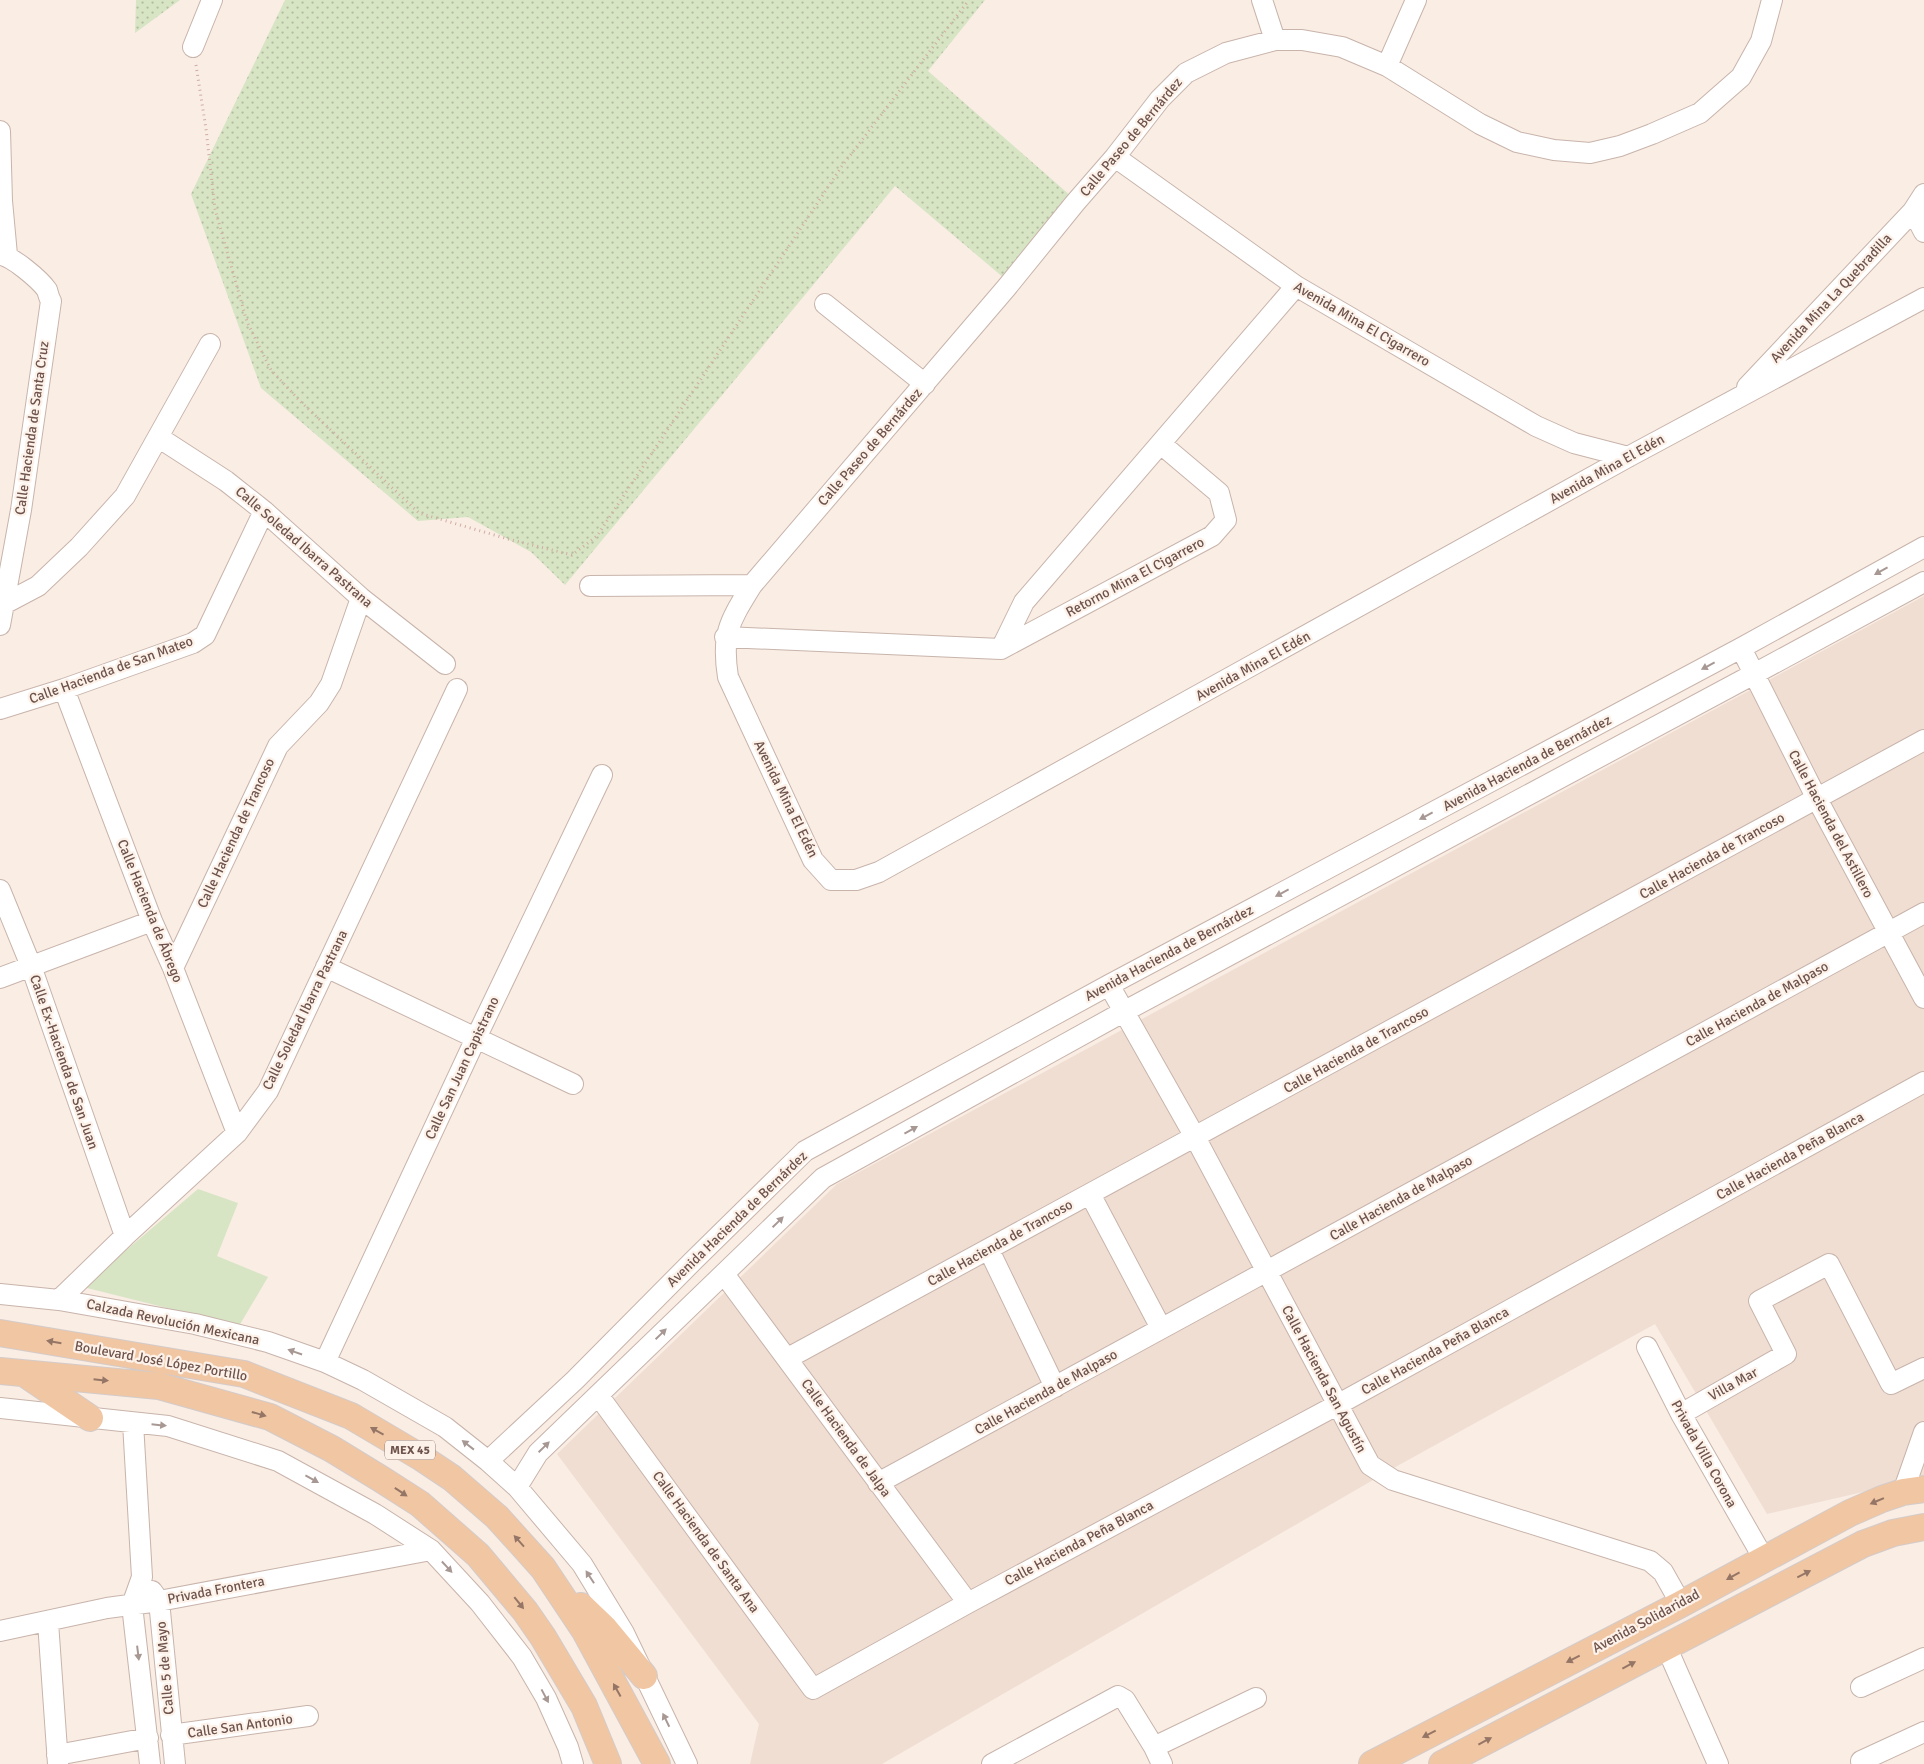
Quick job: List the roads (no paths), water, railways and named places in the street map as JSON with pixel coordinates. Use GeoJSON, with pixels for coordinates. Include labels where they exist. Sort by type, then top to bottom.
{"type":"FeatureCollection","features":[{"type":"Feature","properties":{"kind":"main road","name":"Boulevard José López Portillo"},"geometry":{"type":"LineString","coordinates":[[12,1335],[244,1374],[351,1416],[452,1478],[496,1517],[543,1568],[585,1631],[658,1764]]}},
{"type":"Feature","properties":{"kind":"main road","name":"Boulevard José López Portillo"},"geometry":{"type":"LineString","coordinates":[[8,1371],[159,1386],[270,1417],[332,1450],[420,1504],[478,1555],[525,1610],[579,1698],[608,1764]]}},
{"type":"Feature","properties":{"kind":"main road"},"geometry":{"type":"LineString","coordinates":[[8,1371],[90,1418]]}},
{"type":"Feature","properties":{"kind":"main road","name":"Avenida Solidaridad"},"geometry":{"type":"LineString","coordinates":[[1372,1764],[1680,1604],[1850,1513],[1882,1499],[1913,1491]]}},
{"type":"Feature","properties":{"kind":"main road"},"geometry":{"type":"LineString","coordinates":[[1442,1764],[1863,1544],[1893,1533],[1924,1527]]}},
{"type":"Feature","properties":{"kind":"main road"},"geometry":{"type":"LineString","coordinates":[[543,1568],[605,1630],[644,1676]]}},
{"type":"Feature","properties":{"kind":"street"},"geometry":{"type":"LineString","coordinates":[[193,47],[212,0]]}},
{"type":"Feature","properties":{"kind":"street"},"geometry":{"type":"LineString","coordinates":[[1262,0],[1275,40]]}},
{"type":"Feature","properties":{"kind":"street"},"geometry":{"type":"LineString","coordinates":[[1387,66],[1416,0]]}},
{"type":"Feature","properties":{"kind":"street","name":"Calle Paseo de Bernárdez"},"geometry":{"type":"LineString","coordinates":[[728,628],[752,585],[925,384],[1115,157],[1160,99],[1186,73],[1226,53],[1275,40],[1302,40],[1342,47],[1387,66],[1480,124],[1517,142],[1554,150],[1590,153],[1620,146],[1700,113],[1740,77],[1761,42],[1772,0]]}},
{"type":"Feature","properties":{"kind":"street"},"geometry":{"type":"LineString","coordinates":[[0,131],[3,255]]}},
{"type":"Feature","properties":{"kind":"street","name":"Avenida Mina El Cigarrero"},"geometry":{"type":"LineString","coordinates":[[1115,157],[1296,286],[1536,426],[1574,443],[1628,457]]}},
{"type":"Feature","properties":{"kind":"street"},"geometry":{"type":"LineString","coordinates":[[1919,202],[1924,232]]}},
{"type":"Feature","properties":{"kind":"street","name":"Avenida Mina La Quebradilla"},"geometry":{"type":"LineString","coordinates":[[1735,400],[1919,202]]}},
{"type":"Feature","properties":{"kind":"street","name":"Calle Hacienda de Santa Cruz"},"geometry":{"type":"LineString","coordinates":[[0,625],[21,510],[51,301],[47,290],[23,267],[3,255]]}},
{"type":"Feature","properties":{"kind":"street"},"geometry":{"type":"LineString","coordinates":[[728,628],[1000,649],[1024,602],[1296,286]]}},
{"type":"Feature","properties":{"kind":"street","name":"Avenida Mina El Edén"},"geometry":{"type":"LineString","coordinates":[[728,628],[724,656],[728,677],[813,860],[831,880],[856,880],[879,872],[1628,457],[1924,298]]}},
{"type":"Feature","properties":{"kind":"street"},"geometry":{"type":"LineString","coordinates":[[825,304],[925,384]]}},
{"type":"Feature","properties":{"kind":"street"},"geometry":{"type":"LineString","coordinates":[[4,604],[38,586],[79,547],[125,496],[210,344]]}},
{"type":"Feature","properties":{"kind":"street","name":"Calle Soledad Ibarra Pastrana"},"geometry":{"type":"LineString","coordinates":[[158,437],[226,480],[264,511],[361,598],[445,664]]}},
{"type":"Feature","properties":{"kind":"street","name":"Retorno Mina El Cigarrero"},"geometry":{"type":"LineString","coordinates":[[1000,649],[1212,536],[1226,520],[1219,493],[1160,444]]}},
{"type":"Feature","properties":{"kind":"street","name":"Calle Hacienda de San Mateo"},"geometry":{"type":"LineString","coordinates":[[0,709],[64,689],[193,643],[205,635],[264,511]]}},
{"type":"Feature","properties":{"kind":"street","name":"Avenida Hacienda de Bernárdez"},"geometry":{"type":"LineString","coordinates":[[488,1460],[575,1380],[693,1261],[806,1152],[1109,985],[1741,648],[1924,547]]}},
{"type":"Feature","properties":{"kind":"street","name":"Avenida Hacienda de Bernárdez"},"geometry":{"type":"LineString","coordinates":[[517,1487],[538,1452],[823,1178],[1125,1011],[1924,582]]}},
{"type":"Feature","properties":{"kind":"street"},"geometry":{"type":"LineString","coordinates":[[590,586],[752,585]]}},
{"type":"Feature","properties":{"kind":"street","name":"Calle Hacienda de Trancoso"},"geometry":{"type":"LineString","coordinates":[[173,968],[278,746],[319,703],[331,684],[361,598]]}},
{"type":"Feature","properties":{"kind":"street","name":"Calle Hacienda del Astillero"},"geometry":{"type":"LineString","coordinates":[[1741,648],[1817,799],[1924,998]]}},
{"type":"Feature","properties":{"kind":"street","name":"Calle Hacienda de Ábrego"},"geometry":{"type":"LineString","coordinates":[[64,689],[152,921],[173,968],[237,1133]]}},
{"type":"Feature","properties":{"kind":"street","name":"Calle Soledad Ibarra Pastrana"},"geometry":{"type":"LineString","coordinates":[[59,1300],[125,1236],[237,1133],[268,1091],[457,689]]}},
{"type":"Feature","properties":{"kind":"street","name":"Calle Hacienda de Trancoso"},"geometry":{"type":"LineString","coordinates":[[788,1358],[1924,740]]}},
{"type":"Feature","properties":{"kind":"street","name":"Calle San Juan Capistrano"},"geometry":{"type":"LineString","coordinates":[[325,1362],[476,1038],[602,775]]}},
{"type":"Feature","properties":{"kind":"street","name":"Calle Ex-Hacienda de San Juan"},"geometry":{"type":"LineString","coordinates":[[0,890],[30,966],[125,1236]]}},
{"type":"Feature","properties":{"kind":"street","name":"Calle Hacienda de Malpaso"},"geometry":{"type":"LineString","coordinates":[[878,1483],[1924,913]]}},
{"type":"Feature","properties":{"kind":"street"},"geometry":{"type":"LineString","coordinates":[[0,978],[152,921]]}},
{"type":"Feature","properties":{"kind":"street"},"geometry":{"type":"LineString","coordinates":[[326,967],[573,1084]]}},
{"type":"Feature","properties":{"kind":"street","name":"Calle Hacienda San Agustín"},"geometry":{"type":"LineString","coordinates":[[1109,985],[1195,1138],[1370,1465],[1393,1480],[1650,1561],[1663,1572],[1680,1604]]}},
{"type":"Feature","properties":{"kind":"street","name":"Calle Hacienda Peña Blanca"},"geometry":{"type":"LineString","coordinates":[[813,1689],[968,1603],[1337,1405],[1924,1082]]}},
{"type":"Feature","properties":{"kind":"street"},"geometry":{"type":"LineString","coordinates":[[1090,1194],[1161,1328]]}},
{"type":"Feature","properties":{"kind":"street"},"geometry":{"type":"LineString","coordinates":[[989,1250],[1055,1387]]}},
{"type":"Feature","properties":{"kind":"street","name":"Villa Mar"},"geometry":{"type":"LineString","coordinates":[[1681,1414],[1786,1354],[1759,1301],[1829,1264],[1890,1384],[1924,1368]]}},
{"type":"Feature","properties":{"kind":"street","name":"Calle Hacienda de Jalpa"},"geometry":{"type":"LineString","coordinates":[[724,1274],[968,1603]]}},
{"type":"Feature","properties":{"kind":"street","name":"Calzada Revolución Mexicana"},"geometry":{"type":"LineString","coordinates":[[0,1294],[59,1300],[195,1324],[268,1342],[325,1362],[363,1380],[445,1427],[488,1460],[517,1487],[582,1564],[624,1633],[687,1764]]}},
{"type":"Feature","properties":{"kind":"street","name":"Privada Villa Corona"},"geometry":{"type":"LineString","coordinates":[[1647,1347],[1681,1414],[1764,1559]]}},
{"type":"Feature","properties":{"kind":"street","name":"Calle Hacienda de Santa Ana"},"geometry":{"type":"LineString","coordinates":[[598,1396],[813,1689]]}},
{"type":"Feature","properties":{"kind":"street"},"geometry":{"type":"LineString","coordinates":[[3,1409],[168,1426],[278,1461],[375,1514],[431,1550],[480,1603],[522,1657],[546,1698],[568,1747],[573,1764]]}},
{"type":"Feature","properties":{"kind":"street","name":"Calle 5 de Mayo"},"geometry":{"type":"LineString","coordinates":[[133,1423],[142,1577],[132,1605],[150,1764]]}},
{"type":"Feature","properties":{"kind":"street"},"geometry":{"type":"LineString","coordinates":[[1913,1491],[1924,1432]]}},
{"type":"Feature","properties":{"kind":"street","name":"Privada Frontera"},"geometry":{"type":"LineString","coordinates":[[0,1631],[107,1608],[159,1601],[431,1550]]}},
{"type":"Feature","properties":{"kind":"street"},"geometry":{"type":"LineString","coordinates":[[142,1577],[159,1601]]}},
{"type":"Feature","properties":{"kind":"street","name":"Calle 5 de Mayo"},"geometry":{"type":"LineString","coordinates":[[159,1601],[175,1764]]}},
{"type":"Feature","properties":{"kind":"street"},"geometry":{"type":"LineString","coordinates":[[48,1622],[58,1760],[148,1738]]}},
{"type":"Feature","properties":{"kind":"street"},"geometry":{"type":"LineString","coordinates":[[1666,1646],[1718,1764]]}},
{"type":"Feature","properties":{"kind":"street"},"geometry":{"type":"LineString","coordinates":[[1861,1687],[1924,1658]]}},
{"type":"Feature","properties":{"kind":"street"},"geometry":{"type":"LineString","coordinates":[[992,1764],[1118,1696],[1125,1700],[1158,1756],[1256,1698]]}},
{"type":"Feature","properties":{"kind":"street","name":"Calle San Antonio"},"geometry":{"type":"LineString","coordinates":[[171,1735],[308,1716]]}},
{"type":"Feature","properties":{"kind":"street"},"geometry":{"type":"LineString","coordinates":[[1861,1761],[1924,1732]]}}]}
